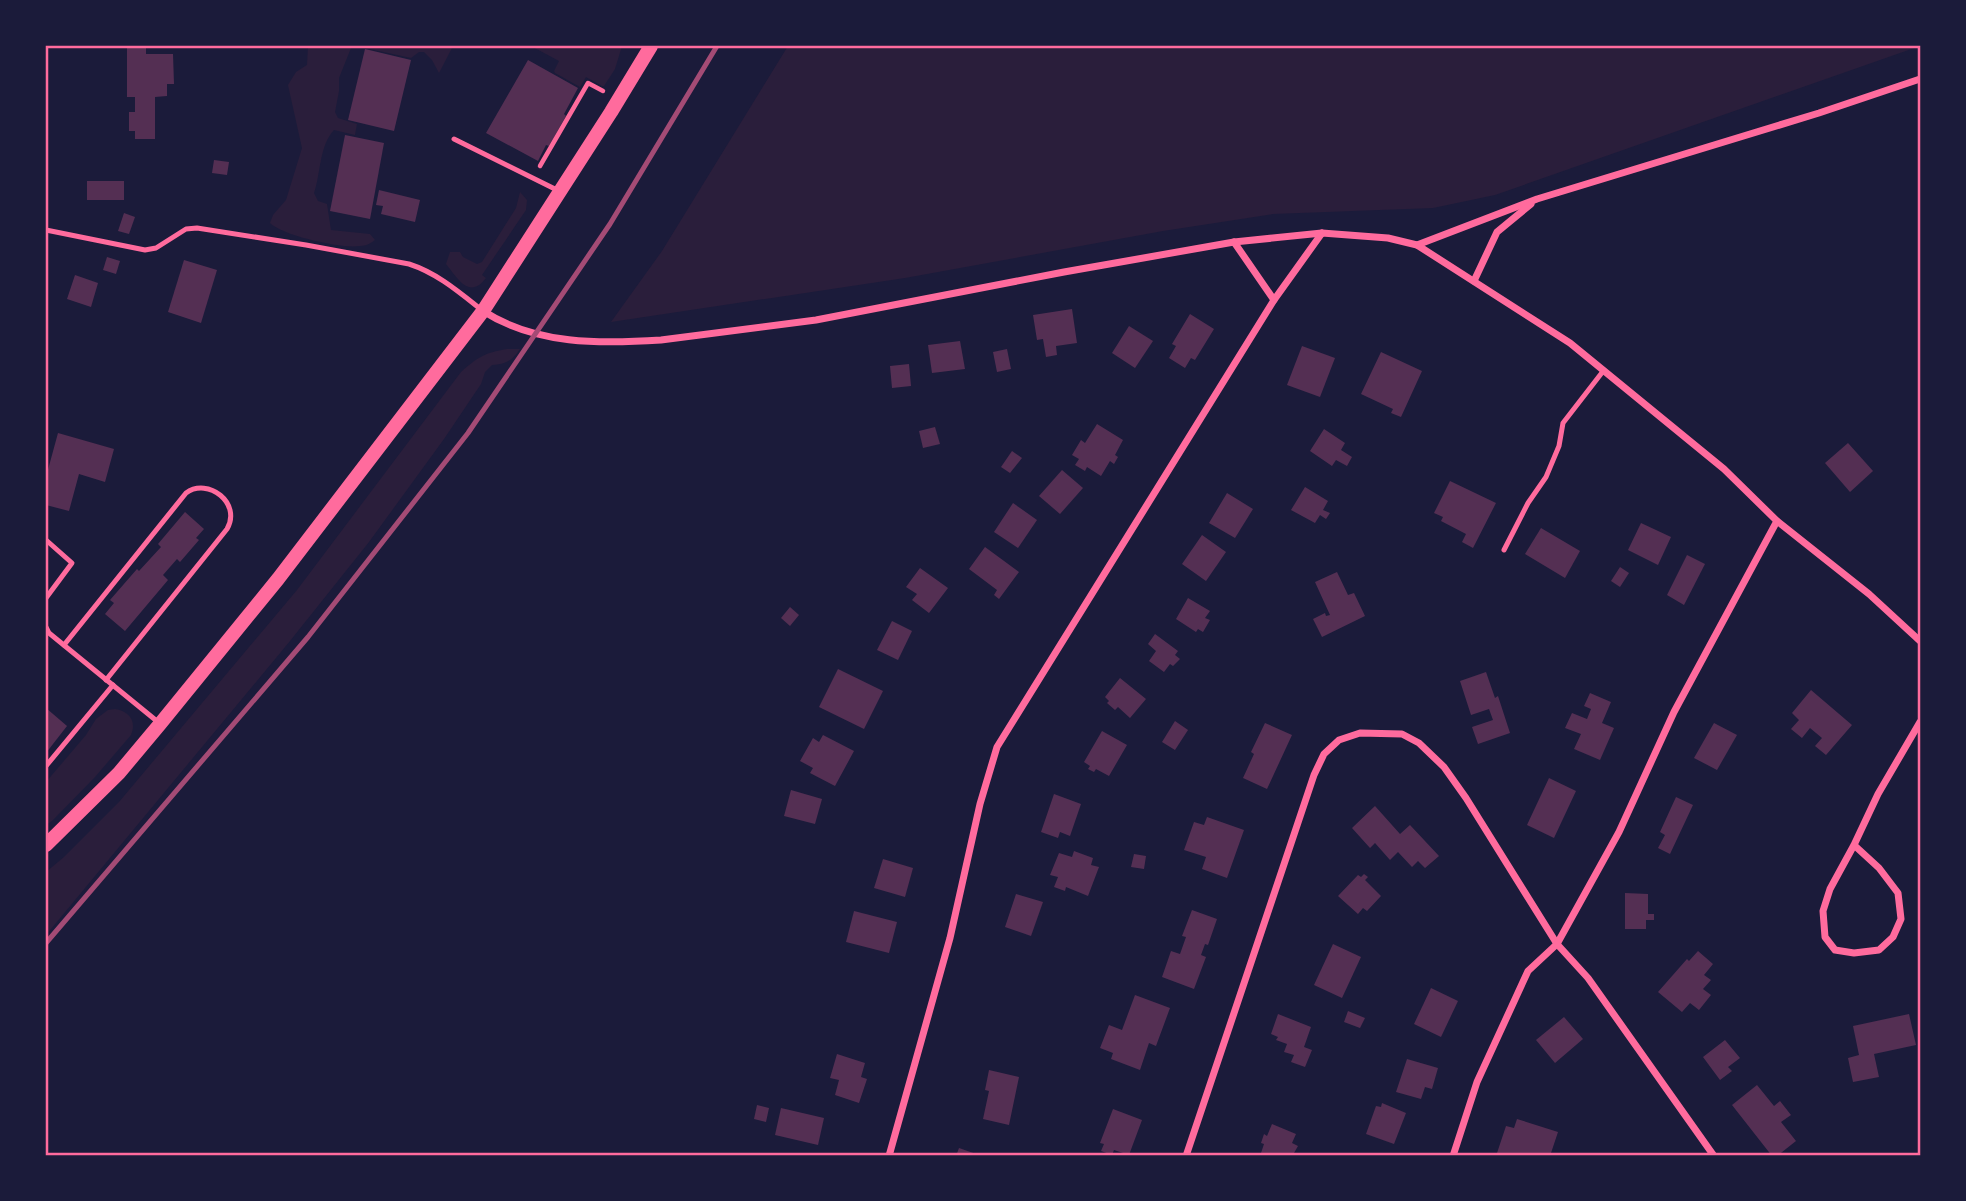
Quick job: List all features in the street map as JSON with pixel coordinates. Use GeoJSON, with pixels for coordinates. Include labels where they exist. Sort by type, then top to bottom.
{"type":"FeatureCollection","features":[{"type":"Feature","properties":{"kind":"main road"},"geometry":{"type":"LineString","coordinates":[[46,845],[119,773],[160,724],[278,579],[482,311],[651,46]]}},
{"type":"Feature","properties":{"kind":"street"},"geometry":{"type":"LineString","coordinates":[[1417,245],[1537,199],[1819,113],[1920,79]]}},
{"type":"Feature","properties":{"kind":"street"},"geometry":{"type":"LineString","coordinates":[[1474,281],[1497,232],[1537,199]]}},
{"type":"Feature","properties":{"kind":"street"},"geometry":{"type":"LineString","coordinates":[[482,311],[524,332],[562,339],[623,342],[661,340],[816,320],[1234,242],[1322,233],[1388,238],[1417,245],[1570,344],[1724,469],[1777,521],[1869,594],[1920,641]]}},
{"type":"Feature","properties":{"kind":"street"},"geometry":{"type":"LineString","coordinates":[[889,1156],[950,938],[980,804],[997,747],[1274,300],[1322,233]]}},
{"type":"Feature","properties":{"kind":"street"},"geometry":{"type":"LineString","coordinates":[[1234,242],[1274,300]]}},
{"type":"Feature","properties":{"kind":"street"},"geometry":{"type":"LineString","coordinates":[[1453,1156],[1477,1082],[1528,971],[1557,944],[1619,832],[1674,712],[1777,521]]}},
{"type":"Feature","properties":{"kind":"street"},"geometry":{"type":"LineString","coordinates":[[1854,845],[1878,868],[1898,893],[1901,919],[1893,937],[1879,950],[1854,953],[1835,950],[1825,937],[1823,911],[1830,889],[1878,794],[1920,722]]}},
{"type":"Feature","properties":{"kind":"street"},"geometry":{"type":"LineString","coordinates":[[1186,1156],[1314,775],[1324,754],[1339,740],[1360,733],[1402,734],[1419,743],[1444,767],[1557,944],[1588,978],[1714,1156]]}},
{"type":"Feature","properties":{"kind":"lane"},"geometry":{"type":"LineString","coordinates":[[454,138],[560,192]]}},
{"type":"Feature","properties":{"kind":"lane"},"geometry":{"type":"LineString","coordinates":[[46,230],[145,250],[156,248],[186,229],[197,228],[408,264],[439,277],[482,311]]}},
{"type":"Feature","properties":{"kind":"lane"},"geometry":{"type":"LineString","coordinates":[[1504,550],[1528,503],[1546,477],[1559,446],[1563,423],[1604,370]]}},
{"type":"Feature","properties":{"kind":"lane"},"geometry":{"type":"LineString","coordinates":[[64,645],[186,493],[198,487],[205,488],[226,502],[232,514],[227,529],[106,680]]}},
{"type":"Feature","properties":{"kind":"lane"},"geometry":{"type":"LineString","coordinates":[[46,540],[72,563],[46,598]]}},
{"type":"Feature","properties":{"kind":"lane"},"geometry":{"type":"LineString","coordinates":[[46,627],[49,633],[160,724]]}},
{"type":"Feature","properties":{"kind":"lane"},"geometry":{"type":"LineString","coordinates":[[46,766],[113,685]]}},
{"type":"Feature","properties":{"kind":"path"},"geometry":{"type":"LineString","coordinates":[[540,166],[588,83],[604,92]]}},
{"type":"Feature","properties":{"kind":"shaded area"},"geometry":{"type":"Polygon","coordinates":[[[308,46],[356,46],[351,48],[339,78],[335,112],[338,118],[357,124],[355,135],[334,130],[329,136],[314,193],[318,201],[327,204],[331,230],[370,234],[375,240],[364,245],[341,246],[314,240],[287,232],[270,223],[273,215],[286,200],[302,148],[288,85],[296,72],[307,65],[308,46]]]}},
{"type":"Feature","properties":{"kind":"shaded area"},"geometry":{"type":"Polygon","coordinates":[[[356,46],[453,46],[439,73],[424,52],[411,58],[356,46]]]}},
{"type":"Feature","properties":{"kind":"shaded area"},"geometry":{"type":"Polygon","coordinates":[[[531,46],[622,46],[615,69],[604,86],[586,77],[580,87],[555,73],[559,61],[531,46]]]}},
{"type":"Feature","properties":{"kind":"shaded area"},"geometry":{"type":"Polygon","coordinates":[[[788,46],[1920,46],[1495,195],[1433,208],[1273,214],[905,278],[611,322],[662,251],[788,46]]]}},
{"type":"Feature","properties":{"kind":"shaded area"},"geometry":{"type":"Polygon","coordinates":[[[520,192],[527,200],[526,210],[482,275],[486,278],[474,287],[463,284],[446,264],[450,252],[460,252],[463,257],[477,264],[482,262],[516,208],[520,192]]]}},
{"type":"Feature","properties":{"kind":"shaded area"},"geometry":{"type":"Polygon","coordinates":[[[507,349],[520,349],[508,361],[492,365],[485,372],[481,384],[444,439],[369,542],[46,935],[46,872],[119,802],[297,590],[461,372],[482,356],[507,349]]]}},
{"type":"Feature","properties":{"kind":"shaded area"},"geometry":{"type":"Polygon","coordinates":[[[115,709],[131,718],[131,735],[95,777],[46,825],[46,782],[86,735],[96,719],[108,710],[115,709]]]}},
{"type":"Feature","properties":{"kind":"building"},"geometry":{"type":"Polygon","coordinates":[[[127,46],[146,46],[146,54],[173,54],[174,84],[167,84],[167,96],[155,97],[155,139],[135,139],[135,131],[129,131],[129,112],[135,112],[135,97],[127,97],[127,46]]]}},
{"type":"Feature","properties":{"kind":"building"},"geometry":{"type":"Polygon","coordinates":[[[365,49],[411,60],[394,131],[348,120],[365,49]]]}},
{"type":"Feature","properties":{"kind":"building"},"geometry":{"type":"Polygon","coordinates":[[[528,60],[578,88],[564,114],[566,116],[538,161],[486,133],[528,60]]]}},
{"type":"Feature","properties":{"kind":"building"},"geometry":{"type":"Polygon","coordinates":[[[345,135],[384,143],[370,219],[330,211],[345,135]]]}},
{"type":"Feature","properties":{"kind":"building"},"geometry":{"type":"Polygon","coordinates":[[[214,160],[229,162],[227,175],[212,173],[214,160]]]}},
{"type":"Feature","properties":{"kind":"building"},"geometry":{"type":"Polygon","coordinates":[[[87,181],[124,181],[124,200],[87,200],[87,181]]]}},
{"type":"Feature","properties":{"kind":"building"},"geometry":{"type":"Polygon","coordinates":[[[379,190],[420,200],[415,222],[381,214],[383,206],[376,205],[379,190]]]}},
{"type":"Feature","properties":{"kind":"building"},"geometry":{"type":"Polygon","coordinates":[[[124,213],[135,217],[129,234],[118,231],[124,213]]]}},
{"type":"Feature","properties":{"kind":"building"},"geometry":{"type":"Polygon","coordinates":[[[107,257],[120,261],[116,274],[103,270],[107,257]]]}},
{"type":"Feature","properties":{"kind":"building"},"geometry":{"type":"Polygon","coordinates":[[[184,260],[217,270],[201,323],[168,312],[184,260]]]}},
{"type":"Feature","properties":{"kind":"building"},"geometry":{"type":"Polygon","coordinates":[[[75,275],[98,283],[91,307],[67,299],[75,275]]]}},
{"type":"Feature","properties":{"kind":"building"},"geometry":{"type":"Polygon","coordinates":[[[1072,309],[1077,343],[1056,346],[1057,355],[1046,357],[1043,339],[1037,340],[1033,315],[1072,309]]]}},
{"type":"Feature","properties":{"kind":"building"},"geometry":{"type":"Polygon","coordinates":[[[1190,314],[1214,329],[1195,360],[1191,358],[1185,368],[1169,358],[1176,346],[1172,344],[1190,314]]]}},
{"type":"Feature","properties":{"kind":"building"},"geometry":{"type":"Polygon","coordinates":[[[1129,326],[1153,341],[1135,368],[1112,353],[1129,326]]]}},
{"type":"Feature","properties":{"kind":"building"},"geometry":{"type":"Polygon","coordinates":[[[960,341],[965,369],[932,373],[928,345],[960,341]]]}},
{"type":"Feature","properties":{"kind":"building"},"geometry":{"type":"Polygon","coordinates":[[[1302,346],[1335,358],[1320,397],[1287,385],[1302,346]]]}},
{"type":"Feature","properties":{"kind":"building"},"geometry":{"type":"Polygon","coordinates":[[[1007,349],[1011,369],[997,372],[993,352],[1007,349]]]}},
{"type":"Feature","properties":{"kind":"building"},"geometry":{"type":"Polygon","coordinates":[[[1381,352],[1422,371],[1401,417],[1391,413],[1393,409],[1361,394],[1381,352]]]}},
{"type":"Feature","properties":{"kind":"building"},"geometry":{"type":"Polygon","coordinates":[[[909,364],[911,386],[892,388],[890,366],[909,364]]]}},
{"type":"Feature","properties":{"kind":"building"},"geometry":{"type":"Polygon","coordinates":[[[1097,424],[1123,440],[1115,455],[1118,457],[1114,464],[1110,461],[1101,476],[1087,467],[1085,471],[1075,465],[1079,459],[1072,455],[1081,440],[1085,443],[1097,424]]]}},
{"type":"Feature","properties":{"kind":"building"},"geometry":{"type":"Polygon","coordinates":[[[935,427],[940,444],[923,448],[919,431],[935,427]]]}},
{"type":"Feature","properties":{"kind":"building"},"geometry":{"type":"Polygon","coordinates":[[[1324,429],[1345,443],[1341,450],[1352,457],[1347,466],[1336,460],[1332,466],[1310,451],[1324,429]]]}},
{"type":"Feature","properties":{"kind":"building"},"geometry":{"type":"Polygon","coordinates":[[[58,433],[114,449],[105,482],[79,474],[69,511],[46,505],[46,477],[58,433]]]}},
{"type":"Feature","properties":{"kind":"building"},"geometry":{"type":"Polygon","coordinates":[[[1848,443],[1873,471],[1850,492],[1825,463],[1848,443]]]}},
{"type":"Feature","properties":{"kind":"building"},"geometry":{"type":"Polygon","coordinates":[[[1012,451],[1022,458],[1010,473],[1001,467],[1012,451]]]}},
{"type":"Feature","properties":{"kind":"building"},"geometry":{"type":"Polygon","coordinates":[[[1062,470],[1083,488],[1060,514],[1039,496],[1062,470]]]}},
{"type":"Feature","properties":{"kind":"building"},"geometry":{"type":"Polygon","coordinates":[[[1450,481],[1496,503],[1473,548],[1462,542],[1466,534],[1441,521],[1443,517],[1434,513],[1450,481]]]}},
{"type":"Feature","properties":{"kind":"building"},"geometry":{"type":"Polygon","coordinates":[[[1305,487],[1328,501],[1323,510],[1330,513],[1326,519],[1320,515],[1315,523],[1291,510],[1305,487]]]}},
{"type":"Feature","properties":{"kind":"building"},"geometry":{"type":"Polygon","coordinates":[[[1227,493],[1253,509],[1235,538],[1209,523],[1227,493]]]}},
{"type":"Feature","properties":{"kind":"building"},"geometry":{"type":"Polygon","coordinates":[[[1013,503],[1037,520],[1018,548],[994,532],[1013,503]]]}},
{"type":"Feature","properties":{"kind":"building"},"geometry":{"type":"Polygon","coordinates":[[[185,512],[204,529],[196,538],[199,540],[180,562],[177,559],[163,575],[168,580],[125,631],[105,614],[114,603],[110,600],[161,547],[158,544],[185,512]]]}},
{"type":"Feature","properties":{"kind":"building"},"geometry":{"type":"Polygon","coordinates":[[[1641,523],[1671,537],[1658,565],[1628,550],[1641,523]]]}},
{"type":"Feature","properties":{"kind":"building"},"geometry":{"type":"Polygon","coordinates":[[[1541,528],[1580,551],[1565,578],[1525,554],[1541,528]]]}},
{"type":"Feature","properties":{"kind":"building"},"geometry":{"type":"Polygon","coordinates":[[[1202,535],[1226,552],[1206,581],[1182,564],[1202,535]]]}},
{"type":"Feature","properties":{"kind":"building"},"geometry":{"type":"Polygon","coordinates":[[[985,547],[1019,572],[999,599],[994,595],[997,590],[969,569],[985,547]]]}},
{"type":"Feature","properties":{"kind":"building"},"geometry":{"type":"Polygon","coordinates":[[[1687,555],[1705,564],[1684,605],[1667,595],[1687,555]]]}},
{"type":"Feature","properties":{"kind":"building"},"geometry":{"type":"Polygon","coordinates":[[[1620,567],[1629,573],[1620,587],[1611,581],[1620,567]]]}},
{"type":"Feature","properties":{"kind":"building"},"geometry":{"type":"Polygon","coordinates":[[[920,568],[948,588],[929,613],[912,600],[917,594],[906,587],[920,568]]]}},
{"type":"Feature","properties":{"kind":"building"},"geometry":{"type":"Polygon","coordinates":[[[1337,572],[1348,595],[1354,593],[1365,616],[1322,637],[1313,619],[1325,613],[1326,616],[1330,615],[1315,582],[1337,572]]]}},
{"type":"Feature","properties":{"kind":"building"},"geometry":{"type":"Polygon","coordinates":[[[1188,598],[1210,611],[1205,618],[1210,620],[1203,632],[1198,629],[1196,632],[1176,619],[1188,598]]]}},
{"type":"Feature","properties":{"kind":"building"},"geometry":{"type":"Polygon","coordinates":[[[790,607],[799,615],[790,626],[781,618],[790,607]]]}},
{"type":"Feature","properties":{"kind":"building"},"geometry":{"type":"Polygon","coordinates":[[[892,621],[912,631],[898,660],[877,650],[892,621]]]}},
{"type":"Feature","properties":{"kind":"building"},"geometry":{"type":"Polygon","coordinates":[[[1155,634],[1178,651],[1175,655],[1180,659],[1173,666],[1170,664],[1164,672],[1149,661],[1156,651],[1148,644],[1155,634]]]}},
{"type":"Feature","properties":{"kind":"building"},"geometry":{"type":"Polygon","coordinates":[[[838,669],[883,691],[864,729],[819,707],[838,669]]]}},
{"type":"Feature","properties":{"kind":"building"},"geometry":{"type":"Polygon","coordinates":[[[1486,672],[1495,698],[1498,696],[1510,733],[1478,744],[1472,727],[1493,720],[1489,709],[1471,715],[1460,681],[1486,672]]]}},
{"type":"Feature","properties":{"kind":"building"},"geometry":{"type":"Polygon","coordinates":[[[1120,678],[1146,699],[1130,718],[1118,707],[1115,710],[1105,697],[1120,678]]]}},
{"type":"Feature","properties":{"kind":"building"},"geometry":{"type":"Polygon","coordinates":[[[1811,690],[1852,725],[1826,755],[1815,746],[1822,738],[1810,728],[1802,738],[1791,729],[1799,720],[1792,713],[1811,690]]]}},
{"type":"Feature","properties":{"kind":"building"},"geometry":{"type":"Polygon","coordinates":[[[1590,693],[1611,702],[1602,723],[1614,728],[1600,760],[1574,749],[1581,734],[1565,728],[1572,713],[1587,719],[1591,709],[1584,706],[1590,693]]]}},
{"type":"Feature","properties":{"kind":"building"},"geometry":{"type":"Polygon","coordinates":[[[46,708],[67,726],[46,753],[46,708]]]}},
{"type":"Feature","properties":{"kind":"building"},"geometry":{"type":"Polygon","coordinates":[[[1175,721],[1188,730],[1175,750],[1162,742],[1175,721]]]}},
{"type":"Feature","properties":{"kind":"building"},"geometry":{"type":"Polygon","coordinates":[[[1265,723],[1292,735],[1267,789],[1243,778],[1254,754],[1251,752],[1265,723]]]}},
{"type":"Feature","properties":{"kind":"building"},"geometry":{"type":"Polygon","coordinates":[[[1714,723],[1737,735],[1717,770],[1694,758],[1714,723]]]}},
{"type":"Feature","properties":{"kind":"building"},"geometry":{"type":"Polygon","coordinates":[[[1102,731],[1127,745],[1109,776],[1096,769],[1094,772],[1088,769],[1090,766],[1084,762],[1102,731]]]}},
{"type":"Feature","properties":{"kind":"building"},"geometry":{"type":"Polygon","coordinates":[[[823,735],[854,751],[835,786],[810,773],[813,768],[800,761],[813,738],[819,742],[823,735]]]}},
{"type":"Feature","properties":{"kind":"building"},"geometry":{"type":"Polygon","coordinates":[[[1549,778],[1576,791],[1554,838],[1527,825],[1549,778]]]}},
{"type":"Feature","properties":{"kind":"building"},"geometry":{"type":"Polygon","coordinates":[[[791,790],[822,799],[815,824],[784,816],[791,790]]]}},
{"type":"Feature","properties":{"kind":"building"},"geometry":{"type":"Polygon","coordinates":[[[1054,794],[1081,804],[1070,836],[1060,832],[1058,838],[1041,832],[1054,794]]]}},
{"type":"Feature","properties":{"kind":"building"},"geometry":{"type":"Polygon","coordinates":[[[1676,797],[1693,805],[1670,854],[1658,848],[1665,835],[1660,832],[1676,797]]]}},
{"type":"Feature","properties":{"kind":"building"},"geometry":{"type":"Polygon","coordinates":[[[1375,806],[1400,834],[1410,825],[1439,856],[1425,868],[1418,861],[1412,867],[1398,852],[1390,860],[1375,843],[1370,848],[1352,828],[1375,806]]]}},
{"type":"Feature","properties":{"kind":"building"},"geometry":{"type":"Polygon","coordinates":[[[1207,817],[1244,830],[1227,878],[1202,869],[1206,857],[1184,850],[1194,822],[1204,825],[1207,817]]]}},
{"type":"Feature","properties":{"kind":"building"},"geometry":{"type":"Polygon","coordinates":[[[1074,851],[1093,858],[1091,865],[1099,867],[1088,896],[1066,887],[1065,891],[1054,887],[1058,877],[1050,875],[1059,853],[1072,857],[1074,851]]]}},
{"type":"Feature","properties":{"kind":"building"},"geometry":{"type":"Polygon","coordinates":[[[1134,854],[1146,856],[1144,869],[1131,867],[1134,854]]]}},
{"type":"Feature","properties":{"kind":"building"},"geometry":{"type":"Polygon","coordinates":[[[883,859],[913,868],[905,897],[874,888],[883,859]]]}},
{"type":"Feature","properties":{"kind":"building"},"geometry":{"type":"Polygon","coordinates":[[[1364,874],[1368,877],[1365,880],[1381,896],[1367,911],[1363,908],[1358,914],[1338,896],[1358,875],[1361,877],[1364,874]]]}},
{"type":"Feature","properties":{"kind":"building"},"geometry":{"type":"Polygon","coordinates":[[[1625,893],[1648,894],[1648,914],[1654,914],[1654,920],[1646,920],[1646,929],[1625,929],[1625,893]]]}},
{"type":"Feature","properties":{"kind":"building"},"geometry":{"type":"Polygon","coordinates":[[[1016,894],[1043,902],[1031,936],[1005,927],[1016,894]]]}},
{"type":"Feature","properties":{"kind":"building"},"geometry":{"type":"Polygon","coordinates":[[[1192,910],[1217,919],[1208,945],[1205,944],[1201,955],[1206,957],[1194,989],[1162,977],[1171,951],[1180,954],[1186,937],[1182,936],[1192,910]]]}},
{"type":"Feature","properties":{"kind":"building"},"geometry":{"type":"Polygon","coordinates":[[[854,911],[897,922],[889,953],[846,942],[854,911]]]}},
{"type":"Feature","properties":{"kind":"building"},"geometry":{"type":"Polygon","coordinates":[[[1333,944],[1361,957],[1342,998],[1314,985],[1333,944]]]}},
{"type":"Feature","properties":{"kind":"building"},"geometry":{"type":"Polygon","coordinates":[[[1698,951],[1713,964],[1704,975],[1711,980],[1703,989],[1711,995],[1699,1010],[1690,1003],[1682,1012],[1658,992],[1687,959],[1689,961],[1698,951]]]}},
{"type":"Feature","properties":{"kind":"building"},"geometry":{"type":"Polygon","coordinates":[[[1431,988],[1458,1001],[1441,1037],[1414,1024],[1431,988]]]}},
{"type":"Feature","properties":{"kind":"building"},"geometry":{"type":"Polygon","coordinates":[[[1135,995],[1170,1008],[1156,1046],[1149,1043],[1140,1070],[1111,1059],[1113,1053],[1100,1048],[1109,1025],[1122,1030],[1135,995]]]}},
{"type":"Feature","properties":{"kind":"building"},"geometry":{"type":"Polygon","coordinates":[[[1348,1011],[1365,1018],[1360,1028],[1344,1022],[1348,1011]]]}},
{"type":"Feature","properties":{"kind":"building"},"geometry":{"type":"Polygon","coordinates":[[[1278,1014],[1311,1027],[1304,1047],[1312,1050],[1305,1067],[1291,1062],[1294,1055],[1284,1052],[1287,1044],[1276,1040],[1278,1037],[1271,1034],[1278,1014]]]}},
{"type":"Feature","properties":{"kind":"building"},"geometry":{"type":"Polygon","coordinates":[[[1909,1014],[1916,1045],[1874,1054],[1879,1077],[1853,1082],[1848,1058],[1859,1055],[1853,1026],[1909,1014]]]}},
{"type":"Feature","properties":{"kind":"building"},"geometry":{"type":"Polygon","coordinates":[[[1564,1017],[1583,1039],[1555,1063],[1536,1040],[1564,1017]]]}},
{"type":"Feature","properties":{"kind":"building"},"geometry":{"type":"Polygon","coordinates":[[[1725,1040],[1740,1058],[1728,1067],[1732,1071],[1720,1080],[1703,1057],[1725,1040]]]}},
{"type":"Feature","properties":{"kind":"building"},"geometry":{"type":"Polygon","coordinates":[[[837,1054],[865,1063],[861,1077],[867,1079],[859,1103],[835,1095],[839,1080],[830,1078],[837,1054]]]}},
{"type":"Feature","properties":{"kind":"building"},"geometry":{"type":"Polygon","coordinates":[[[1407,1059],[1438,1068],[1432,1089],[1425,1087],[1421,1099],[1396,1092],[1407,1059]]]}},
{"type":"Feature","properties":{"kind":"building"},"geometry":{"type":"Polygon","coordinates":[[[989,1070],[1019,1077],[1009,1125],[983,1119],[989,1091],[985,1090],[989,1070]]]}},
{"type":"Feature","properties":{"kind":"building"},"geometry":{"type":"Polygon","coordinates":[[[1757,1085],[1774,1106],[1780,1101],[1791,1115],[1781,1122],[1796,1141],[1777,1156],[1772,1156],[1732,1105],[1757,1085]]]}},
{"type":"Feature","properties":{"kind":"building"},"geometry":{"type":"Polygon","coordinates":[[[1382,1103],[1406,1113],[1394,1144],[1366,1134],[1376,1106],[1381,1107],[1382,1103]]]}},
{"type":"Feature","properties":{"kind":"building"},"geometry":{"type":"Polygon","coordinates":[[[757,1105],[769,1108],[766,1122],[754,1119],[757,1105]]]}},
{"type":"Feature","properties":{"kind":"building"},"geometry":{"type":"Polygon","coordinates":[[[781,1108],[824,1118],[818,1145],[775,1135],[781,1108]]]}},
{"type":"Feature","properties":{"kind":"building"},"geometry":{"type":"Polygon","coordinates":[[[1113,1109],[1142,1120],[1129,1155],[1114,1150],[1112,1155],[1101,1151],[1104,1144],[1100,1143],[1113,1109]]]}},
{"type":"Feature","properties":{"kind":"building"},"geometry":{"type":"Polygon","coordinates":[[[1517,1119],[1558,1132],[1550,1156],[1496,1156],[1506,1126],[1514,1128],[1517,1119]]]}},
{"type":"Feature","properties":{"kind":"building"},"geometry":{"type":"Polygon","coordinates":[[[1272,1124],[1296,1134],[1292,1143],[1298,1146],[1294,1153],[1299,1156],[1260,1156],[1264,1134],[1267,1136],[1272,1124]]]}},
{"type":"Feature","properties":{"kind":"building"},"geometry":{"type":"Polygon","coordinates":[[[959,1148],[979,1155],[979,1156],[956,1156],[959,1148]]]}},
{"type":"Feature","properties":{"kind":"railway"},"geometry":{"type":"LineString","coordinates":[[46,943],[308,637],[468,433],[610,224],[717,46]]}}]}
